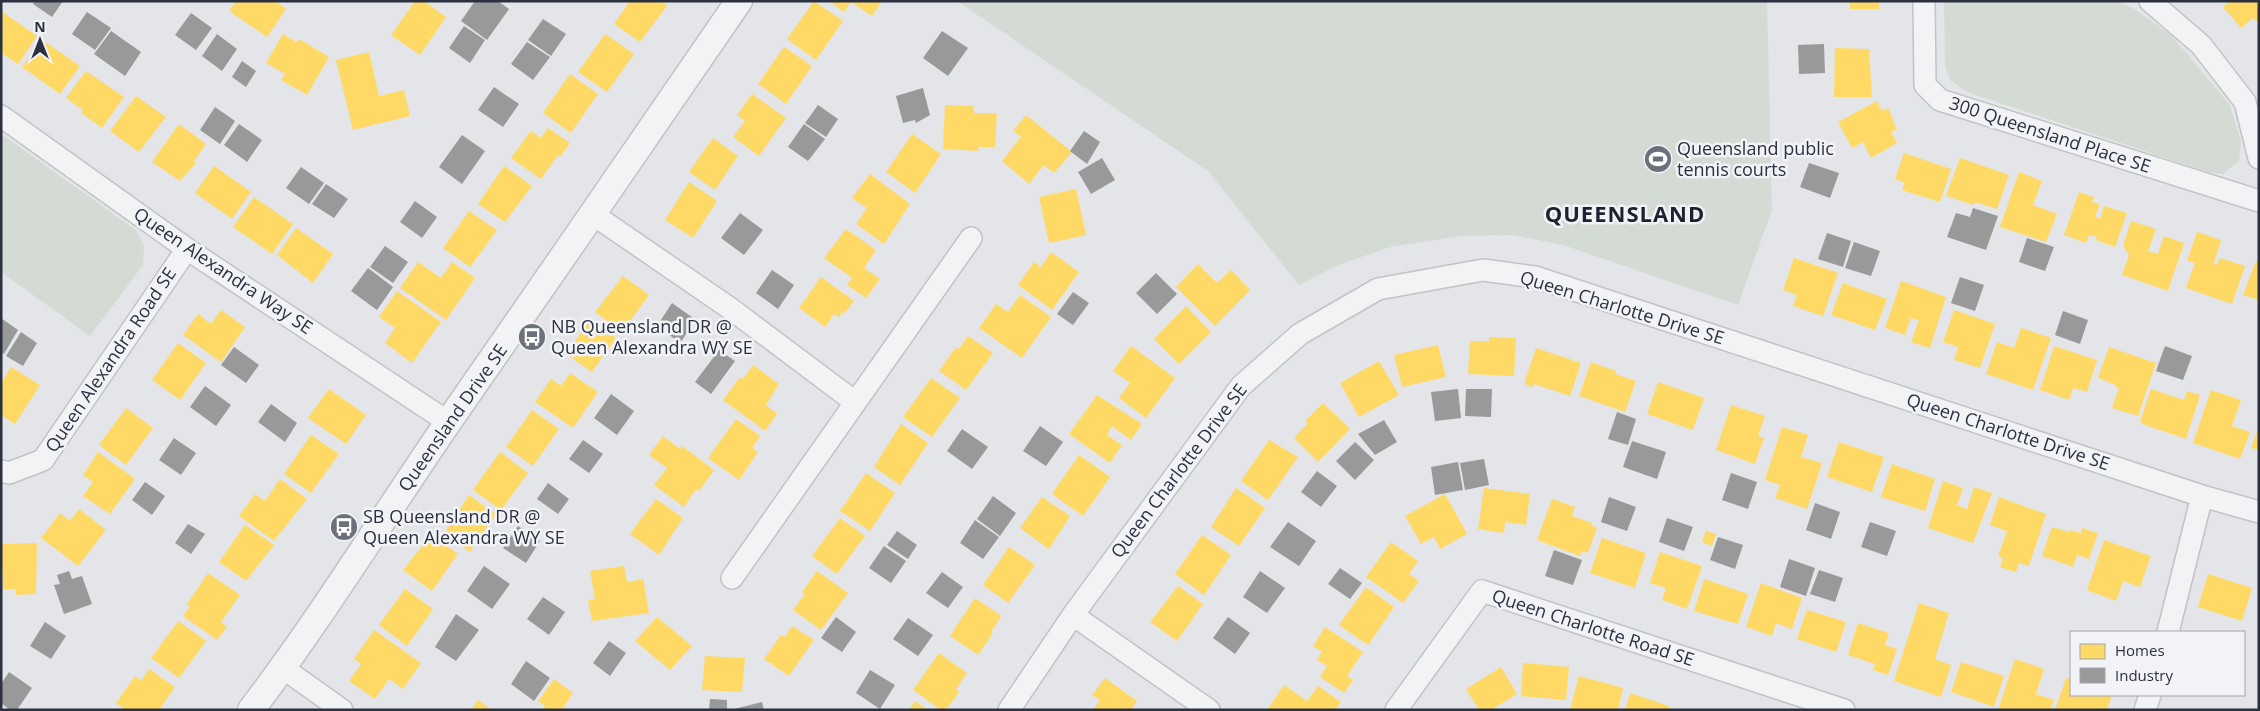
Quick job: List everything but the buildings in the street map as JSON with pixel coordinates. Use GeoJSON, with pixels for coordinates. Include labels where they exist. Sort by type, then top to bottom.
{"type":"FeatureCollection","features":[{"type":"Feature","properties":{"kind":"street","name":"Queensland Drive SE"},"geometry":{"type":"LineString","coordinates":[[251,710],[283,668],[448,422],[594,215],[739,1]]}},
{"type":"Feature","properties":{"kind":"street","name":"300 Queensland Place SE"},"geometry":{"type":"LineString","coordinates":[[1924,1],[1926,85],[1940,100],[2259,201]]}},
{"type":"Feature","properties":{"kind":"street"},"geometry":{"type":"LineString","coordinates":[[2150,1],[2201,45],[2245,102],[2259,158]]}},
{"type":"Feature","properties":{"kind":"street","name":"Queen Alexandra Way SE"},"geometry":{"type":"LineString","coordinates":[[1,116],[187,248],[448,422]]}},
{"type":"Feature","properties":{"kind":"street"},"geometry":{"type":"LineString","coordinates":[[594,215],[731,309],[855,402]]}},
{"type":"Feature","properties":{"kind":"street"},"geometry":{"type":"LineString","coordinates":[[732,578],[971,238]]}},
{"type":"Feature","properties":{"kind":"street","name":"Queen Alexandra Road SE"},"geometry":{"type":"LineString","coordinates":[[1,470],[9,473],[43,460],[187,248]]}},
{"type":"Feature","properties":{"kind":"street","name":"Queen Charlotte Drive SE"},"geometry":{"type":"LineString","coordinates":[[1009,710],[1073,615],[1241,386],[1300,334],[1378,289],[1482,270],[1535,277],[2202,496],[2259,512]]}},
{"type":"Feature","properties":{"kind":"street"},"geometry":{"type":"LineString","coordinates":[[2168,631],[2202,496]]}},
{"type":"Feature","properties":{"kind":"street","name":"Queen Charlotte Road SE"},"geometry":{"type":"LineString","coordinates":[[1396,710],[1482,591],[1844,710]]}},
{"type":"Feature","properties":{"kind":"street"},"geometry":{"type":"LineString","coordinates":[[1073,615],[1209,710]]}},
{"type":"Feature","properties":{"kind":"street"},"geometry":{"type":"LineString","coordinates":[[283,668],[342,710]]}},
{"type":"Feature","properties":{"kind":"street"},"geometry":{"type":"LineString","coordinates":[[2145,710],[2150,696]]}},
{"type":"Feature","properties":{"kind":"shaded area"},"geometry":{"type":"Polygon","coordinates":[[[957,1],[1767,1],[1772,210],[1738,305],[1563,245],[1513,235],[1460,236],[1390,247],[1336,266],[1299,285],[1208,171],[957,1]]]}},
{"type":"Feature","properties":{"kind":"shaded area"},"geometry":{"type":"Polygon","coordinates":[[[1944,1],[2117,1],[2134,9],[2171,35],[2229,104],[2241,141],[2239,161],[2223,174],[2208,172],[1967,92],[1950,80],[1945,65],[1944,1]]]}},
{"type":"Feature","properties":{"kind":"shaded area"},"geometry":{"type":"Polygon","coordinates":[[[1,134],[137,231],[144,246],[143,265],[90,336],[1,272],[1,134]]]}},
{"type":"Feature","properties":{"kind":"place","name":"Queensland public tennis courts"},"geometry":{"type":"Point","coordinates":[1658,159]}},
{"type":"Feature","properties":{"kind":"place","name":"NB Queensland DR @ Queen Alexandra WY SE"},"geometry":{"type":"Point","coordinates":[532,337]}},
{"type":"Feature","properties":{"kind":"place","name":"SB Queensland DR @ Queen Alexandra WY SE"},"geometry":{"type":"Point","coordinates":[344,527]}},
{"type":"Feature","properties":{"kind":"district","name":"QUEENSLAND"},"geometry":{"type":"Point","coordinates":[1625,214]}}]}
